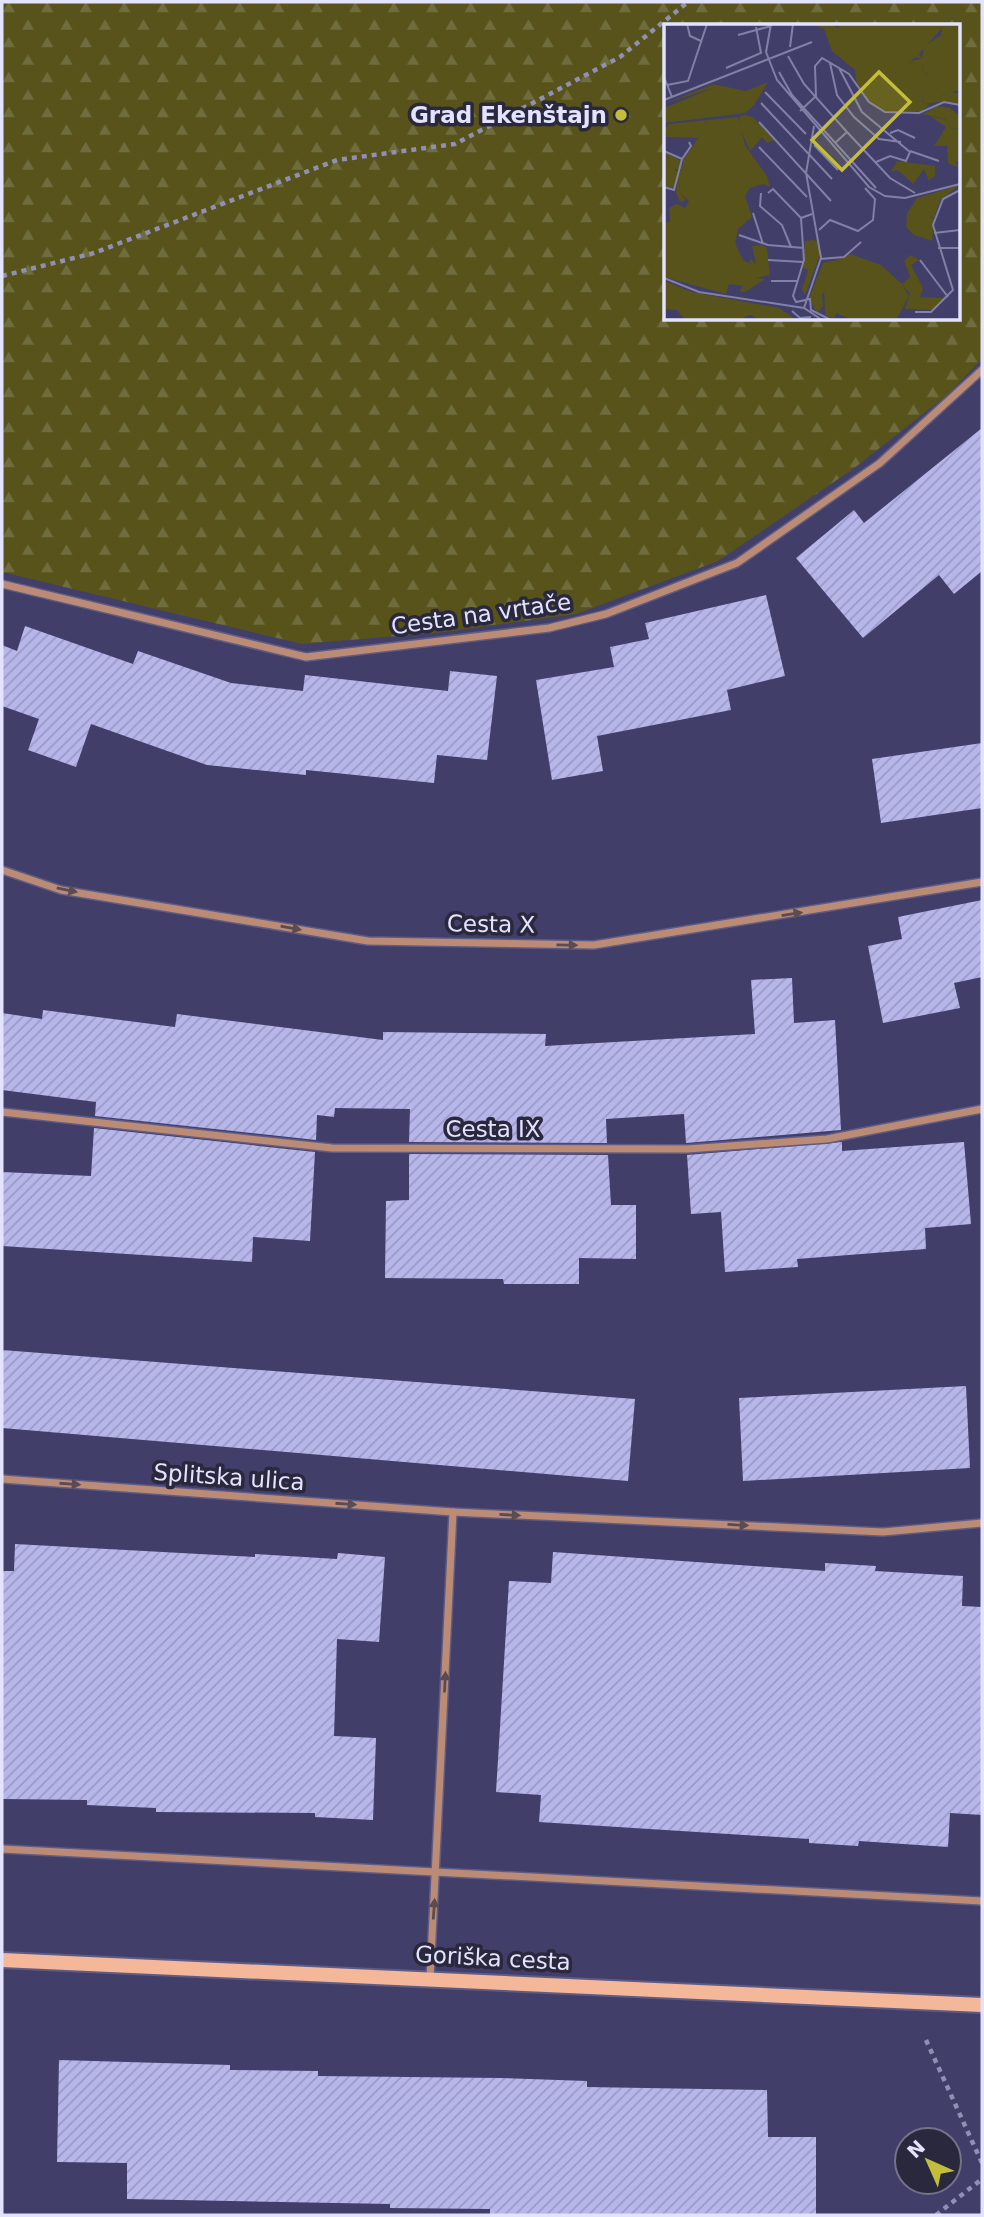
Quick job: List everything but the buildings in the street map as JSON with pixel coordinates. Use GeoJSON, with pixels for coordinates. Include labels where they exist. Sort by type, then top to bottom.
{"type":"FeatureCollection","features":[{"type":"Feature","properties":{"kind":"street","name":"Cesta na vrtače"},"geometry":{"type":"LineString","coordinates":[[2,584],[306,657],[550,628],[606,614],[737,563],[880,463],[982,370]]}},
{"type":"Feature","properties":{"kind":"street","name":"Cesta X"},"geometry":{"type":"LineString","coordinates":[[2,870],[61,890],[368,941],[594,945],[960,888],[982,882]]}},
{"type":"Feature","properties":{"kind":"street","name":"Cesta IX"},"geometry":{"type":"LineString","coordinates":[[2,1112],[332,1148],[687,1149],[827,1139],[982,1109]]}},
{"type":"Feature","properties":{"kind":"street","name":"Splitska ulica"},"geometry":{"type":"LineString","coordinates":[[2,1479],[453,1512],[883,1532],[982,1523]]}},
{"type":"Feature","properties":{"kind":"street"},"geometry":{"type":"LineString","coordinates":[[430,1978],[453,1512]]}},
{"type":"Feature","properties":{"kind":"street"},"geometry":{"type":"LineString","coordinates":[[2,1849],[982,1901]]}},
{"type":"Feature","properties":{"kind":"street","name":"Goriška cesta"},"geometry":{"type":"LineString","coordinates":[[2,1960],[982,2005]]}},
{"type":"Feature","properties":{"kind":"path"},"geometry":{"type":"LineString","coordinates":[[2,276],[94,253],[337,160],[455,144],[620,57],[688,2]]}},
{"type":"Feature","properties":{"kind":"path"},"geometry":{"type":"LineString","coordinates":[[926,2040],[982,2163]]}},
{"type":"Feature","properties":{"kind":"path"},"geometry":{"type":"LineString","coordinates":[[936,2215],[982,2179]]}},
{"type":"Feature","properties":{"kind":"green space"},"geometry":{"type":"Polygon","coordinates":[[[2,2],[982,2],[982,359],[946,396],[853,469],[718,561],[576,614],[445,632],[302,644],[2,572],[2,2]]]}},
{"type":"Feature","properties":{"kind":"place","name":"Grad Ekenštajn"},"geometry":{"type":"Point","coordinates":[621,115]}}]}
